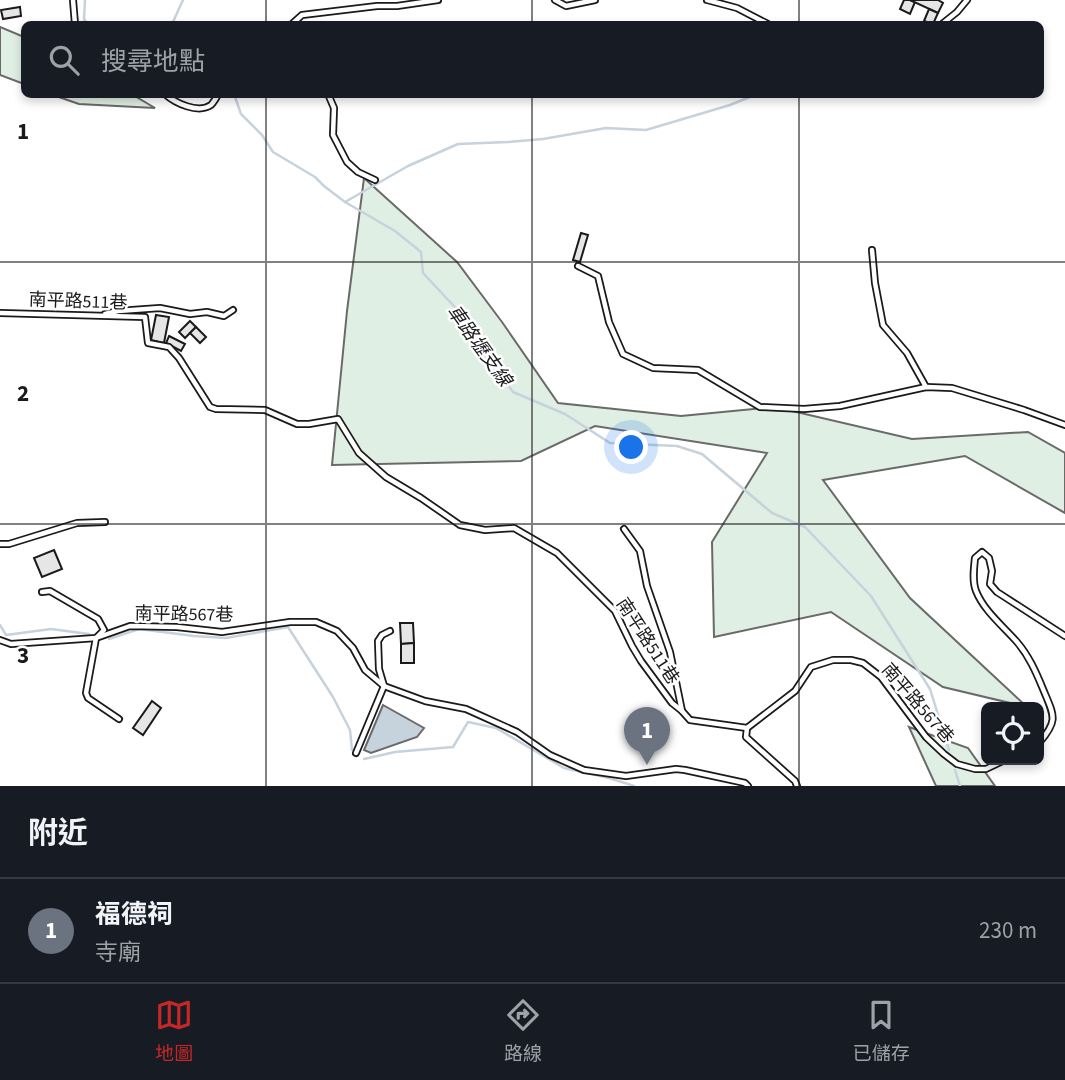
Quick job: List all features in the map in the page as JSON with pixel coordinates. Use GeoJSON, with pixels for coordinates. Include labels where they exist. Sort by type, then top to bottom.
{"type":"FeatureCollection","features":[{"type":"Feature","properties":{"kind":"lane"},"geometry":{"type":"LineString","coordinates":[[73,0],[75,21]]}},
{"type":"Feature","properties":{"kind":"lane"},"geometry":{"type":"LineString","coordinates":[[296,21],[302,15],[377,3],[397,6],[438,0]]}},
{"type":"Feature","properties":{"kind":"lane"},"geometry":{"type":"LineString","coordinates":[[555,0],[566,6],[595,0]]}},
{"type":"Feature","properties":{"kind":"lane"},"geometry":{"type":"LineString","coordinates":[[707,0],[737,8],[762,21]]}},
{"type":"Feature","properties":{"kind":"lane"},"geometry":{"type":"LineString","coordinates":[[946,21],[967,0]]}},
{"type":"Feature","properties":{"kind":"lane"},"geometry":{"type":"LineString","coordinates":[[169,98],[189,107],[202,108],[212,105],[216,98]]}},
{"type":"Feature","properties":{"kind":"lane"},"geometry":{"type":"LineString","coordinates":[[330,98],[334,108],[333,135],[346,162],[358,172],[375,180]]}},
{"type":"Feature","properties":{"kind":"lane"},"geometry":{"type":"LineString","coordinates":[[872,250],[883,326],[907,353],[926,387]]}},
{"type":"Feature","properties":{"kind":"lane"},"geometry":{"type":"LineString","coordinates":[[578,266],[598,276],[609,322],[623,354],[653,368],[698,370],[760,407],[804,409],[840,406],[926,387],[952,388],[1065,425]]}},
{"type":"Feature","properties":{"kind":"lane"},"geometry":{"type":"LineString","coordinates":[[101,316],[118,311],[160,308],[190,314],[207,312],[224,316],[233,310]]}},
{"type":"Feature","properties":{"kind":"lane","name":"南平路511巷"},"geometry":{"type":"LineString","coordinates":[[0,313],[145,317],[148,343],[169,347],[210,407],[265,410],[297,424],[338,419],[359,453],[386,477],[460,525],[485,530],[514,528],[557,553],[615,611],[641,661],[672,703],[682,711]]}},
{"type":"Feature","properties":{"kind":"lane"},"geometry":{"type":"LineString","coordinates":[[0,544],[9,544],[77,523],[105,522]]}},
{"type":"Feature","properties":{"kind":"lane"},"geometry":{"type":"LineString","coordinates":[[624,529],[640,551],[647,586],[670,652],[682,711],[690,720],[747,728],[746,737],[795,781],[797,786]]}},
{"type":"Feature","properties":{"kind":"lane"},"geometry":{"type":"LineString","coordinates":[[1044,737],[1050,729],[1054,715],[1035,668],[1019,644],[984,606],[975,589],[975,558],[982,552],[989,558],[992,571],[990,583],[998,592],[1065,636]]}},
{"type":"Feature","properties":{"kind":"lane"},"geometry":{"type":"LineString","coordinates":[[43,592],[50,591],[98,620],[104,630],[96,638],[86,693],[88,698],[119,719]]}},
{"type":"Feature","properties":{"kind":"lane","name":"南平路567巷"},"geometry":{"type":"LineString","coordinates":[[0,640],[11,644],[96,638],[130,626],[177,626],[222,632],[290,622],[317,622],[337,631],[353,648],[365,670],[384,686],[425,701],[466,709],[517,732],[550,755],[584,770],[626,776],[676,769],[745,783],[748,786]]}},
{"type":"Feature","properties":{"kind":"lane"},"geometry":{"type":"LineString","coordinates":[[356,753],[384,686],[379,669],[378,641],[390,631]]}},
{"type":"Feature","properties":{"kind":"lane","name":"南平路567巷"},"geometry":{"type":"LineString","coordinates":[[747,728],[795,691],[811,667],[834,660],[851,660],[863,663],[881,677],[926,737],[957,764],[975,769],[994,765]]}},
{"type":"Feature","properties":{"kind":"green space"},"geometry":{"type":"Polygon","coordinates":[[[0,27],[21,36],[21,83],[0,75],[0,27]]]}},
{"type":"Feature","properties":{"kind":"green space"},"geometry":{"type":"Polygon","coordinates":[[[62,98],[138,98],[155,108],[79,104],[62,98]]]}},
{"type":"Feature","properties":{"kind":"green space"},"geometry":{"type":"Polygon","coordinates":[[[364,178],[457,262],[558,403],[681,416],[775,407],[912,439],[1028,432],[1065,453],[1065,513],[965,456],[823,480],[910,598],[1022,702],[1006,702],[943,687],[831,612],[714,637],[712,542],[767,453],[595,426],[521,461],[332,465],[347,311],[364,178]]]}},
{"type":"Feature","properties":{"kind":"green space"},"geometry":{"type":"Polygon","coordinates":[[[909,727],[968,748],[995,786],[936,786],[909,727]]]}},
{"type":"Feature","properties":{"kind":"shaded area"},"geometry":{"type":"Polygon","coordinates":[[[383,705],[424,728],[417,737],[371,753],[364,750],[383,705]]]}},
{"type":"Feature","properties":{"kind":"building"},"geometry":{"type":"Polygon","coordinates":[[[904,0],[915,2],[910,14],[900,9],[904,0]]]}},
{"type":"Feature","properties":{"kind":"building"},"geometry":{"type":"Polygon","coordinates":[[[910,0],[938,0],[943,3],[938,13],[910,0]]]}},
{"type":"Feature","properties":{"kind":"building"},"geometry":{"type":"Polygon","coordinates":[[[20,7],[21,16],[3,19],[1,10],[20,7]]]}},
{"type":"Feature","properties":{"kind":"building"},"geometry":{"type":"Polygon","coordinates":[[[929,9],[938,13],[934,21],[924,21],[929,9]]]}},
{"type":"Feature","properties":{"kind":"building"},"geometry":{"type":"Polygon","coordinates":[[[581,233],[588,235],[580,262],[573,260],[581,233]]]}},
{"type":"Feature","properties":{"kind":"building"},"geometry":{"type":"Polygon","coordinates":[[[156,315],[169,317],[164,343],[151,340],[156,315]]]}},
{"type":"Feature","properties":{"kind":"building"},"geometry":{"type":"Polygon","coordinates":[[[190,321],[196,327],[185,338],[179,332],[190,321]]]}},
{"type":"Feature","properties":{"kind":"building"},"geometry":{"type":"Polygon","coordinates":[[[196,327],[206,337],[200,343],[190,333],[196,327]]]}},
{"type":"Feature","properties":{"kind":"building"},"geometry":{"type":"Polygon","coordinates":[[[169,336],[185,344],[181,351],[166,343],[169,336]]]}},
{"type":"Feature","properties":{"kind":"building"},"geometry":{"type":"Polygon","coordinates":[[[54,550],[62,569],[42,577],[34,558],[54,550]]]}},
{"type":"Feature","properties":{"kind":"building"},"geometry":{"type":"Polygon","coordinates":[[[400,623],[413,623],[414,643],[401,644],[400,623]]]}},
{"type":"Feature","properties":{"kind":"building"},"geometry":{"type":"Polygon","coordinates":[[[414,643],[414,663],[401,663],[401,644],[414,643]]]}},
{"type":"Feature","properties":{"kind":"building"},"geometry":{"type":"Polygon","coordinates":[[[152,701],[161,708],[143,735],[133,728],[152,701]]]}},
{"type":"Feature","properties":{"kind":"waterway","name":"車路壢支線"},"geometry":{"type":"LineString","coordinates":[[85,0],[85,21]]}},
{"type":"Feature","properties":{"kind":"waterway"},"geometry":{"type":"LineString","coordinates":[[173,21],[183,0]]}},
{"type":"Feature","properties":{"kind":"waterway","name":"車路壢支線"},"geometry":{"type":"LineString","coordinates":[[235,98],[241,114],[262,135],[273,152],[315,177],[345,202],[395,231],[421,252],[423,273],[466,319],[487,357],[513,392],[565,414],[610,443],[677,446],[702,454],[772,513],[805,527],[871,596],[930,689],[949,750]]}},
{"type":"Feature","properties":{"kind":"waterway"},"geometry":{"type":"LineString","coordinates":[[345,202],[408,166],[458,144],[543,139],[606,128],[646,130],[747,98]]}},
{"type":"Feature","properties":{"kind":"waterway"},"geometry":{"type":"LineString","coordinates":[[0,625],[6,635],[51,629],[89,634]]}},
{"type":"Feature","properties":{"kind":"waterway"},"geometry":{"type":"LineString","coordinates":[[109,639],[139,629],[226,638],[288,627],[333,697],[350,730],[352,750]]}},
{"type":"Feature","properties":{"kind":"waterway"},"geometry":{"type":"LineString","coordinates":[[364,759],[395,752],[453,747],[468,722],[496,728],[564,768],[634,786]]}},
{"type":"Feature","properties":{"kind":"waterway","name":"車路壢支線"},"geometry":{"type":"LineString","coordinates":[[955,770],[960,786]]}},
{"type":"Feature","properties":{"kind":"place","name":"福德祠"},"geometry":{"type":"Point","coordinates":[647,765]}}]}
